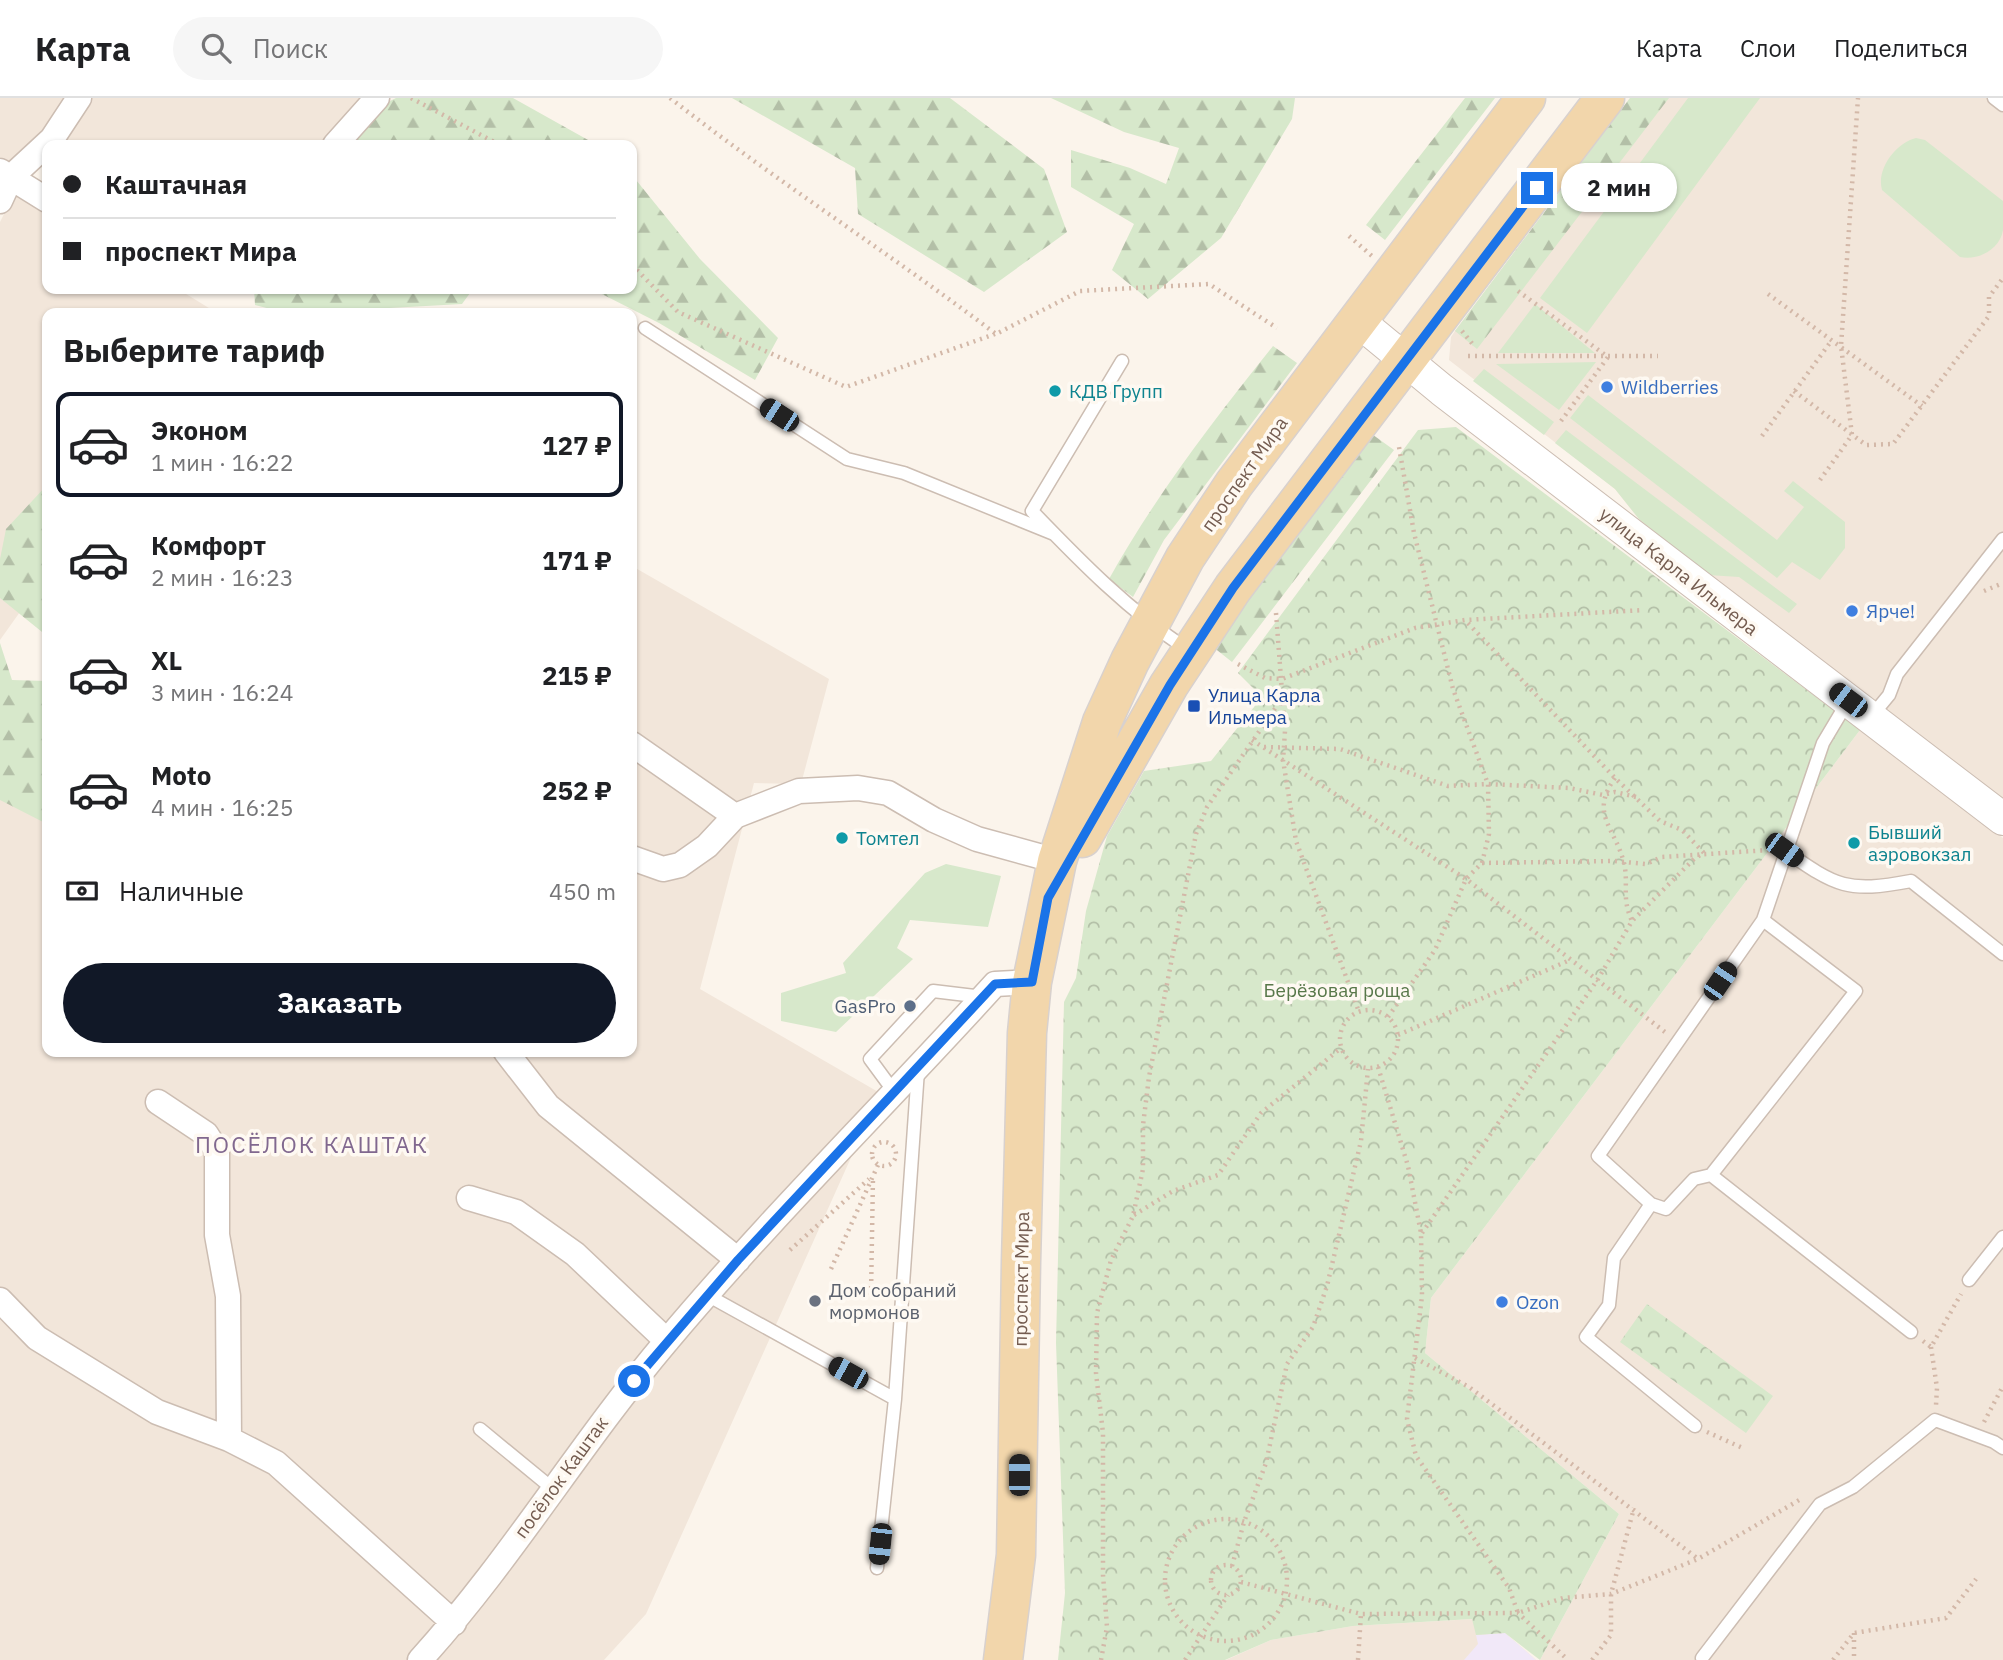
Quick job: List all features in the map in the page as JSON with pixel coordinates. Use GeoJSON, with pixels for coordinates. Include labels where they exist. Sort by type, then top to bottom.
{"type":"FeatureCollection","features":[{"type":"Feature","properties":{"kind":"main road","name":"проспект Мира"},"geometry":{"type":"LineString","coordinates":[[1003,1660],[1016,1555],[1022,1208],[1027,1033],[1032,982],[1057,861],[1102,722],[1185,558],[1234,484],[1526,98]]}},
{"type":"Feature","properties":{"kind":"main road","name":"проспект Мира"},"geometry":{"type":"LineString","coordinates":[[1048,898],[1137,740],[1233,588],[1605,98]]}},
{"type":"Feature","properties":{"kind":"street"},"geometry":{"type":"LineString","coordinates":[[51,140],[79,98]]}},
{"type":"Feature","properties":{"kind":"street"},"geometry":{"type":"LineString","coordinates":[[339,140],[377,98]]}},
{"type":"Feature","properties":{"kind":"street"},"geometry":{"type":"LineString","coordinates":[[0,201],[6,174],[42,147]]}},
{"type":"Feature","properties":{"kind":"street"},"geometry":{"type":"LineString","coordinates":[[6,174],[42,197]]}},
{"type":"Feature","properties":{"kind":"street","name":"улица Карла Ильмера"},"geometry":{"type":"LineString","coordinates":[[1357,320],[1408,359],[1442,390],[2003,819]]}},
{"type":"Feature","properties":{"kind":"street"},"geometry":{"type":"LineString","coordinates":[[637,747],[735,816]]}},
{"type":"Feature","properties":{"kind":"street"},"geometry":{"type":"LineString","coordinates":[[637,860],[663,869],[680,865],[707,846],[735,816],[799,791],[858,788],[888,793],[934,820],[977,839],[1057,861]]}},
{"type":"Feature","properties":{"kind":"street","name":"посёлок Каштак"},"geometry":{"type":"LineString","coordinates":[[420,1660],[454,1623],[601,1420],[738,1260],[995,984],[1032,982]]}},
{"type":"Feature","properties":{"kind":"street"},"geometry":{"type":"LineString","coordinates":[[510,1057],[548,1107],[738,1260]]}},
{"type":"Feature","properties":{"kind":"street"},"geometry":{"type":"LineString","coordinates":[[158,1102],[206,1134],[216,1151],[217,1235],[228,1296],[229,1440]]}},
{"type":"Feature","properties":{"kind":"street"},"geometry":{"type":"LineString","coordinates":[[469,1198],[516,1212],[575,1254],[667,1341]]}},
{"type":"Feature","properties":{"kind":"street"},"geometry":{"type":"LineString","coordinates":[[0,1300],[37,1338],[157,1412],[229,1440],[276,1463],[454,1623]]}},
{"type":"Feature","properties":{"kind":"lane"},"geometry":{"type":"LineString","coordinates":[[1994,98],[2003,105]]}},
{"type":"Feature","properties":{"kind":"lane"},"geometry":{"type":"LineString","coordinates":[[645,328],[847,459],[904,473],[1054,534]]}},
{"type":"Feature","properties":{"kind":"lane"},"geometry":{"type":"LineString","coordinates":[[1122,361],[1032,511],[1098,581],[1150,624],[1191,652]]}},
{"type":"Feature","properties":{"kind":"lane"},"geometry":{"type":"LineString","coordinates":[[1763,919],[1856,991],[1711,1175],[1695,1179],[1666,1209],[1651,1204],[1598,1156],[1763,919],[1784,850],[1823,743],[1859,709],[1889,695],[1897,674],[2003,539]]}},
{"type":"Feature","properties":{"kind":"lane"},"geometry":{"type":"LineString","coordinates":[[1784,850],[1826,880],[1868,889],[1911,881],[2003,954]]}},
{"type":"Feature","properties":{"kind":"lane"},"geometry":{"type":"LineString","coordinates":[[895,1093],[870,1059],[933,991],[984,997]]}},
{"type":"Feature","properties":{"kind":"lane"},"geometry":{"type":"LineString","coordinates":[[877,1568],[895,1399],[918,1068]]}},
{"type":"Feature","properties":{"kind":"lane"},"geometry":{"type":"LineString","coordinates":[[1711,1175],[1911,1332]]}},
{"type":"Feature","properties":{"kind":"lane"},"geometry":{"type":"LineString","coordinates":[[1651,1204],[1614,1258],[1609,1305],[1586,1337],[1695,1426]]}},
{"type":"Feature","properties":{"kind":"lane"},"geometry":{"type":"LineString","coordinates":[[1969,1280],[2003,1237]]}},
{"type":"Feature","properties":{"kind":"lane"},"geometry":{"type":"LineString","coordinates":[[707,1295],[895,1399]]}},
{"type":"Feature","properties":{"kind":"lane"},"geometry":{"type":"LineString","coordinates":[[1702,1658],[1820,1504],[1853,1487],[1935,1420],[1977,1435],[2003,1448]]}},
{"type":"Feature","properties":{"kind":"lane"},"geometry":{"type":"LineString","coordinates":[[480,1429],[553,1489]]}},
{"type":"Feature","properties":{"kind":"path"},"geometry":{"type":"LineString","coordinates":[[411,98],[491,140]]}},
{"type":"Feature","properties":{"kind":"path"},"geometry":{"type":"LineString","coordinates":[[670,98],[747,158],[899,261],[996,334]]}},
{"type":"Feature","properties":{"kind":"path"},"geometry":{"type":"LineString","coordinates":[[1820,480],[1852,435],[1841,346],[1858,98]]}},
{"type":"Feature","properties":{"kind":"path"},"geometry":{"type":"LineString","coordinates":[[637,270],[678,312],[846,387],[996,334],[1080,291],[1209,284],[1277,328]]}},
{"type":"Feature","properties":{"kind":"path"},"geometry":{"type":"LineString","coordinates":[[1794,391],[1866,445],[1894,444],[1989,316],[1989,297],[2003,278]]}},
{"type":"Feature","properties":{"kind":"path"},"geometry":{"type":"LineString","coordinates":[[1518,291],[1608,358]]}},
{"type":"Feature","properties":{"kind":"path"},"geometry":{"type":"LineString","coordinates":[[1768,294],[1922,405]]}},
{"type":"Feature","properties":{"kind":"path"},"geometry":{"type":"LineString","coordinates":[[1458,327],[1475,347]]}},
{"type":"Feature","properties":{"kind":"path"},"geometry":{"type":"LineString","coordinates":[[1762,436],[1832,340]]}},
{"type":"Feature","properties":{"kind":"path"},"geometry":{"type":"LineString","coordinates":[[1468,356],[1658,356]]}},
{"type":"Feature","properties":{"kind":"path"},"geometry":{"type":"LineString","coordinates":[[1561,421],[1608,358]]}},
{"type":"Feature","properties":{"kind":"path"},"geometry":{"type":"LineString","coordinates":[[1388,1017],[1435,950],[1466,879],[1482,863],[1489,834],[1488,784],[1453,689],[1439,624],[1414,533],[1399,447]]}},
{"type":"Feature","properties":{"kind":"path"},"geometry":{"type":"LineString","coordinates":[[1238,664],[1265,678],[1282,679],[1309,671],[1389,637],[1439,624],[1465,620],[1644,610]]}},
{"type":"Feature","properties":{"kind":"path"},"geometry":{"type":"LineString","coordinates":[[1276,613],[1283,697],[1283,760],[1296,841],[1359,1012]]}},
{"type":"Feature","properties":{"kind":"path"},"geometry":{"type":"LineString","coordinates":[[1465,620],[1615,778],[1638,797],[1660,821],[1682,831],[1704,853]]}},
{"type":"Feature","properties":{"kind":"path"},"geometry":{"type":"LineString","coordinates":[[1101,1660],[1108,1627],[1102,1575],[1103,1433],[1096,1373],[1097,1313],[1111,1260],[1133,1216],[1143,1169],[1143,1125],[1149,1077],[1196,834],[1207,807],[1283,697]]}},
{"type":"Feature","properties":{"kind":"path"},"geometry":{"type":"LineString","coordinates":[[1252,740],[1466,879],[1677,1042]]}},
{"type":"Feature","properties":{"kind":"path"},"geometry":{"type":"LineString","coordinates":[[1263,747],[1340,749],[1448,786],[1488,784],[1569,788],[1603,795],[1615,792],[1638,797]]}},
{"type":"Feature","properties":{"kind":"path"},"geometry":{"type":"LineString","coordinates":[[1615,778],[1603,795],[1603,807],[1624,863],[1625,905],[1632,921]]}},
{"type":"Feature","properties":{"kind":"path"},"geometry":{"type":"LineString","coordinates":[[1482,863],[1614,861],[1647,864],[1661,857],[1784,850]]}},
{"type":"Feature","properties":{"kind":"path"},"geometry":{"type":"LineString","coordinates":[[1421,1234],[1598,979],[1632,921],[1695,858],[1704,853]]}},
{"type":"Feature","properties":{"kind":"path"},"geometry":{"type":"LineString","coordinates":[[1398,1035],[1570,960]]}},
{"type":"Feature","properties":{"kind":"path"},"geometry":{"type":"LineString","coordinates":[[1359,1012],[1380,1012],[1388,1017],[1398,1035],[1394,1055],[1378,1067],[1368,1069],[1349,1061],[1341,1048],[1340,1034],[1344,1024],[1359,1012]]}},
{"type":"Feature","properties":{"kind":"path"},"geometry":{"type":"LineString","coordinates":[[1133,1216],[1172,1191],[1218,1175],[1261,1113],[1341,1048]]}},
{"type":"Feature","properties":{"kind":"path"},"geometry":{"type":"LineString","coordinates":[[1378,1067],[1408,1166],[1421,1234],[1422,1296],[1407,1419],[1416,1456],[1509,1588],[1518,1613],[1569,1660]]}},
{"type":"Feature","properties":{"kind":"path"},"geometry":{"type":"LineString","coordinates":[[1232,1566],[1244,1522],[1266,1463],[1287,1364],[1313,1327],[1327,1286],[1361,1141],[1368,1069]]}},
{"type":"Feature","properties":{"kind":"path"},"geometry":{"type":"LineString","coordinates":[[888,1143],[895,1148],[895,1160],[886,1167],[878,1165],[872,1159],[872,1151],[876,1144],[888,1143]]}},
{"type":"Feature","properties":{"kind":"path"},"geometry":{"type":"LineString","coordinates":[[831,1269],[878,1165]]}},
{"type":"Feature","properties":{"kind":"path"},"geometry":{"type":"LineString","coordinates":[[790,1250],[873,1177]]}},
{"type":"Feature","properties":{"kind":"path"},"geometry":{"type":"LineString","coordinates":[[872,1295],[873,1177]]}},
{"type":"Feature","properties":{"kind":"path"},"geometry":{"type":"LineString","coordinates":[[1935,1420],[1937,1388],[1930,1347],[1969,1280]]}},
{"type":"Feature","properties":{"kind":"path"},"geometry":{"type":"LineString","coordinates":[[1911,1332],[1930,1347]]}},
{"type":"Feature","properties":{"kind":"path"},"geometry":{"type":"LineString","coordinates":[[1415,1357],[1469,1387],[1634,1508],[1698,1559]]}},
{"type":"Feature","properties":{"kind":"path"},"geometry":{"type":"LineString","coordinates":[[1977,1435],[2003,1386]]}},
{"type":"Feature","properties":{"kind":"path"},"geometry":{"type":"LineString","coordinates":[[1695,1426],[1745,1449]]}},
{"type":"Feature","properties":{"kind":"path"},"geometry":{"type":"LineString","coordinates":[[1241,1582],[1361,1614],[1518,1613],[1563,1598],[1611,1594],[1698,1559],[1808,1495]]}},
{"type":"Feature","properties":{"kind":"path"},"geometry":{"type":"LineString","coordinates":[[1592,1660],[1611,1635],[1611,1594],[1634,1508]]}},
{"type":"Feature","properties":{"kind":"path"},"geometry":{"type":"LineString","coordinates":[[1223,1519],[1244,1522],[1263,1531],[1276,1546],[1285,1563],[1285,1593],[1272,1620],[1248,1637],[1228,1641],[1199,1635],[1182,1622],[1166,1594],[1165,1573],[1171,1552],[1184,1535],[1202,1524],[1223,1519]]}},
{"type":"Feature","properties":{"kind":"path"},"geometry":{"type":"LineString","coordinates":[[1185,1660],[1199,1635],[1228,1595],[1237,1591],[1241,1582],[1240,1572],[1232,1566],[1223,1565],[1212,1575],[1215,1589],[1228,1595]]}},
{"type":"Feature","properties":{"kind":"path"},"geometry":{"type":"LineString","coordinates":[[1832,1660],[1854,1633],[1946,1618],[1976,1579]]}},
{"type":"Feature","properties":{"kind":"path"},"geometry":{"type":"LineString","coordinates":[[1358,1660],[1361,1614]]}},
{"type":"Feature","properties":{"kind":"path"},"geometry":{"type":"LineString","coordinates":[[1854,1633],[1854,1660]]}},
{"type":"Feature","properties":{"kind":"shaded area"},"geometry":{"type":"Polygon","coordinates":[[[0,98],[71,98],[47,134],[12,164],[0,157],[0,98]]]}},
{"type":"Feature","properties":{"kind":"shaded area"},"geometry":{"type":"Polygon","coordinates":[[[90,98],[370,98],[330,140],[61,140],[90,98]]]}},
{"type":"Feature","properties":{"kind":"shaded area"},"geometry":{"type":"Polygon","coordinates":[[[1630,98],[2003,98],[2003,800],[1642,523],[1615,489],[1449,360],[1451,337],[1455,331],[1630,98]]]}},
{"type":"Feature","properties":{"kind":"shaded area"},"geometry":{"type":"Polygon","coordinates":[[[17,188],[42,204],[42,294],[186,294],[209,308],[42,308],[42,581],[0,640],[0,222],[17,188]]]}},
{"type":"Feature","properties":{"kind":"shaded area"},"geometry":{"type":"Polygon","coordinates":[[[637,569],[829,679],[801,784],[754,783],[700,989],[880,1093],[646,1614],[604,1660],[0,1660],[0,795],[42,804],[42,1057],[637,1057],[637,569]]]}},
{"type":"Feature","properties":{"kind":"shaded area"},"geometry":{"type":"Polygon","coordinates":[[[1860,730],[2003,838],[2003,1660],[1540,1660],[1619,1514],[1425,1353],[1431,1298],[1860,730]]]}},
{"type":"Feature","properties":{"kind":"shaded area"},"geometry":{"type":"Polygon","coordinates":[[[1473,1619],[1505,1633],[1536,1660],[1226,1660],[1271,1640],[1353,1626],[1473,1619]]]}},
{"type":"Feature","properties":{"kind":"shaded area"},"geometry":{"type":"Polygon","coordinates":[[[1505,1633],[1536,1660],[1464,1660],[1478,1644],[1476,1635],[1505,1633]]]}},
{"type":"Feature","properties":{"kind":"green space"},"geometry":{"type":"Polygon","coordinates":[[[396,98],[513,98],[588,140],[351,140],[382,105],[396,98]]]}},
{"type":"Feature","properties":{"kind":"green space"},"geometry":{"type":"Polygon","coordinates":[[[732,98],[950,98],[1044,169],[1067,232],[984,292],[858,214],[855,168],[732,98]]]}},
{"type":"Feature","properties":{"kind":"green space"},"geometry":{"type":"Polygon","coordinates":[[[1051,98],[1295,98],[1292,119],[1221,238],[1148,299],[1112,270],[1134,224],[1071,187],[1071,150],[1130,168],[1166,184],[1179,148],[1124,132],[1051,98]]]}},
{"type":"Feature","properties":{"kind":"green space"},"geometry":{"type":"Polygon","coordinates":[[[1465,98],[1495,98],[1385,240],[1366,225],[1465,98]]]}},
{"type":"Feature","properties":{"kind":"green space"},"geometry":{"type":"Polygon","coordinates":[[[1630,98],[1669,98],[1477,349],[1455,331],[1630,98]]]}},
{"type":"Feature","properties":{"kind":"green space"},"geometry":{"type":"Polygon","coordinates":[[[1688,98],[1760,98],[1587,333],[1540,298],[1688,98]]]}},
{"type":"Feature","properties":{"kind":"green space"},"geometry":{"type":"Polygon","coordinates":[[[1916,138],[1925,140],[2003,201],[2001,237],[1987,252],[1973,257],[1960,257],[1882,190],[1882,174],[1889,158],[1901,145],[1916,138]]]}},
{"type":"Feature","properties":{"kind":"green space"},"geometry":{"type":"Polygon","coordinates":[[[637,181],[700,259],[778,338],[755,380],[637,312],[637,308],[629,308],[602,294],[637,294],[637,181]]]}},
{"type":"Feature","properties":{"kind":"green space"},"geometry":{"type":"Polygon","coordinates":[[[254,294],[469,294],[462,304],[390,308],[267,308],[255,305],[254,294]]]}},
{"type":"Feature","properties":{"kind":"green space"},"geometry":{"type":"Polygon","coordinates":[[[1535,304],[1595,353],[1498,353],[1535,304]]]}},
{"type":"Feature","properties":{"kind":"green space"},"geometry":{"type":"Polygon","coordinates":[[[1273,346],[1297,363],[1164,540],[1133,597],[1109,579],[1186,459],[1273,346]]]}},
{"type":"Feature","properties":{"kind":"green space"},"geometry":{"type":"Polygon","coordinates":[[[1596,362],[1559,410],[1496,364],[1596,362]]]}},
{"type":"Feature","properties":{"kind":"green space"},"geometry":{"type":"Polygon","coordinates":[[[1484,369],[1554,422],[1544,435],[1473,381],[1484,369]]]}},
{"type":"Feature","properties":{"kind":"green space"},"geometry":{"type":"Polygon","coordinates":[[[1588,395],[1777,540],[1804,507],[1784,491],[1793,481],[1845,522],[1845,548],[1820,580],[1792,562],[1777,578],[1570,418],[1588,395]]]}},
{"type":"Feature","properties":{"kind":"green space","name":"Берёзовая роща"},"geometry":{"type":"Polygon","coordinates":[[[1456,427],[1860,730],[1431,1298],[1425,1353],[1619,1514],[1540,1660],[1505,1633],[1476,1635],[1472,1619],[1353,1626],[1271,1640],[1225,1660],[1058,1660],[1065,1593],[1056,1343],[1064,1002],[1076,978],[1086,911],[1107,836],[1144,771],[1211,761],[1262,697],[1238,673],[1418,430],[1456,427]]]}},
{"type":"Feature","properties":{"kind":"green space"},"geometry":{"type":"Polygon","coordinates":[[[1566,430],[1797,604],[1789,613],[1739,577],[1708,575],[1639,519],[1615,489],[1555,443],[1566,430]]]}},
{"type":"Feature","properties":{"kind":"green space"},"geometry":{"type":"Polygon","coordinates":[[[1369,432],[1394,450],[1232,662],[1208,643],[1369,432]]]}},
{"type":"Feature","properties":{"kind":"green space"},"geometry":{"type":"Polygon","coordinates":[[[42,490],[42,632],[0,598],[0,559],[6,529],[42,490]]]}},
{"type":"Feature","properties":{"kind":"green space"},"geometry":{"type":"Polygon","coordinates":[[[0,643],[12,680],[42,681],[42,821],[0,800],[0,643]]]}},
{"type":"Feature","properties":{"kind":"green space"},"geometry":{"type":"Polygon","coordinates":[[[946,864],[1001,876],[988,927],[910,920],[897,948],[913,959],[836,1032],[781,1021],[781,993],[846,973],[843,963],[925,873],[946,864]]]}},
{"type":"Feature","properties":{"kind":"green space"},"geometry":{"type":"Polygon","coordinates":[[[1647,1304],[1773,1396],[1746,1433],[1620,1342],[1647,1304]]]}},
{"type":"Feature","properties":{"kind":"place","name":"Wildberries"},"geometry":{"type":"Point","coordinates":[1607,387]}},
{"type":"Feature","properties":{"kind":"place","name":"КДВ Групп"},"geometry":{"type":"Point","coordinates":[1055,391]}},
{"type":"Feature","properties":{"kind":"place","name":"Ярче!"},"geometry":{"type":"Point","coordinates":[1852,611]}},
{"type":"Feature","properties":{"kind":"place","name":"Улица Карла Ильмера"},"geometry":{"type":"Point","coordinates":[1194,706]}},
{"type":"Feature","properties":{"kind":"place","name":"Томтел"},"geometry":{"type":"Point","coordinates":[842,838]}},
{"type":"Feature","properties":{"kind":"place","name":"Бывший аэровокзал"},"geometry":{"type":"Point","coordinates":[1854,843]}},
{"type":"Feature","properties":{"kind":"place","name":"GasPro"},"geometry":{"type":"Point","coordinates":[910,1006]}},
{"type":"Feature","properties":{"kind":"place","name":"Дом собраний мормонов"},"geometry":{"type":"Point","coordinates":[815,1301]}},
{"type":"Feature","properties":{"kind":"place","name":"Ozon"},"geometry":{"type":"Point","coordinates":[1502,1302]}},
{"type":"Feature","properties":{"kind":"district","name":"ПОСЁЛОК КАШТАК"},"geometry":{"type":"Point","coordinates":[312,1144]}},
{"type":"Feature","properties":{"kind":"route"},"geometry":{"type":"LineString","coordinates":[[634,1381],[738,1260],[995,984],[1032,982],[1048,898],[1170,685],[1233,588],[1537,188]]}}]}
